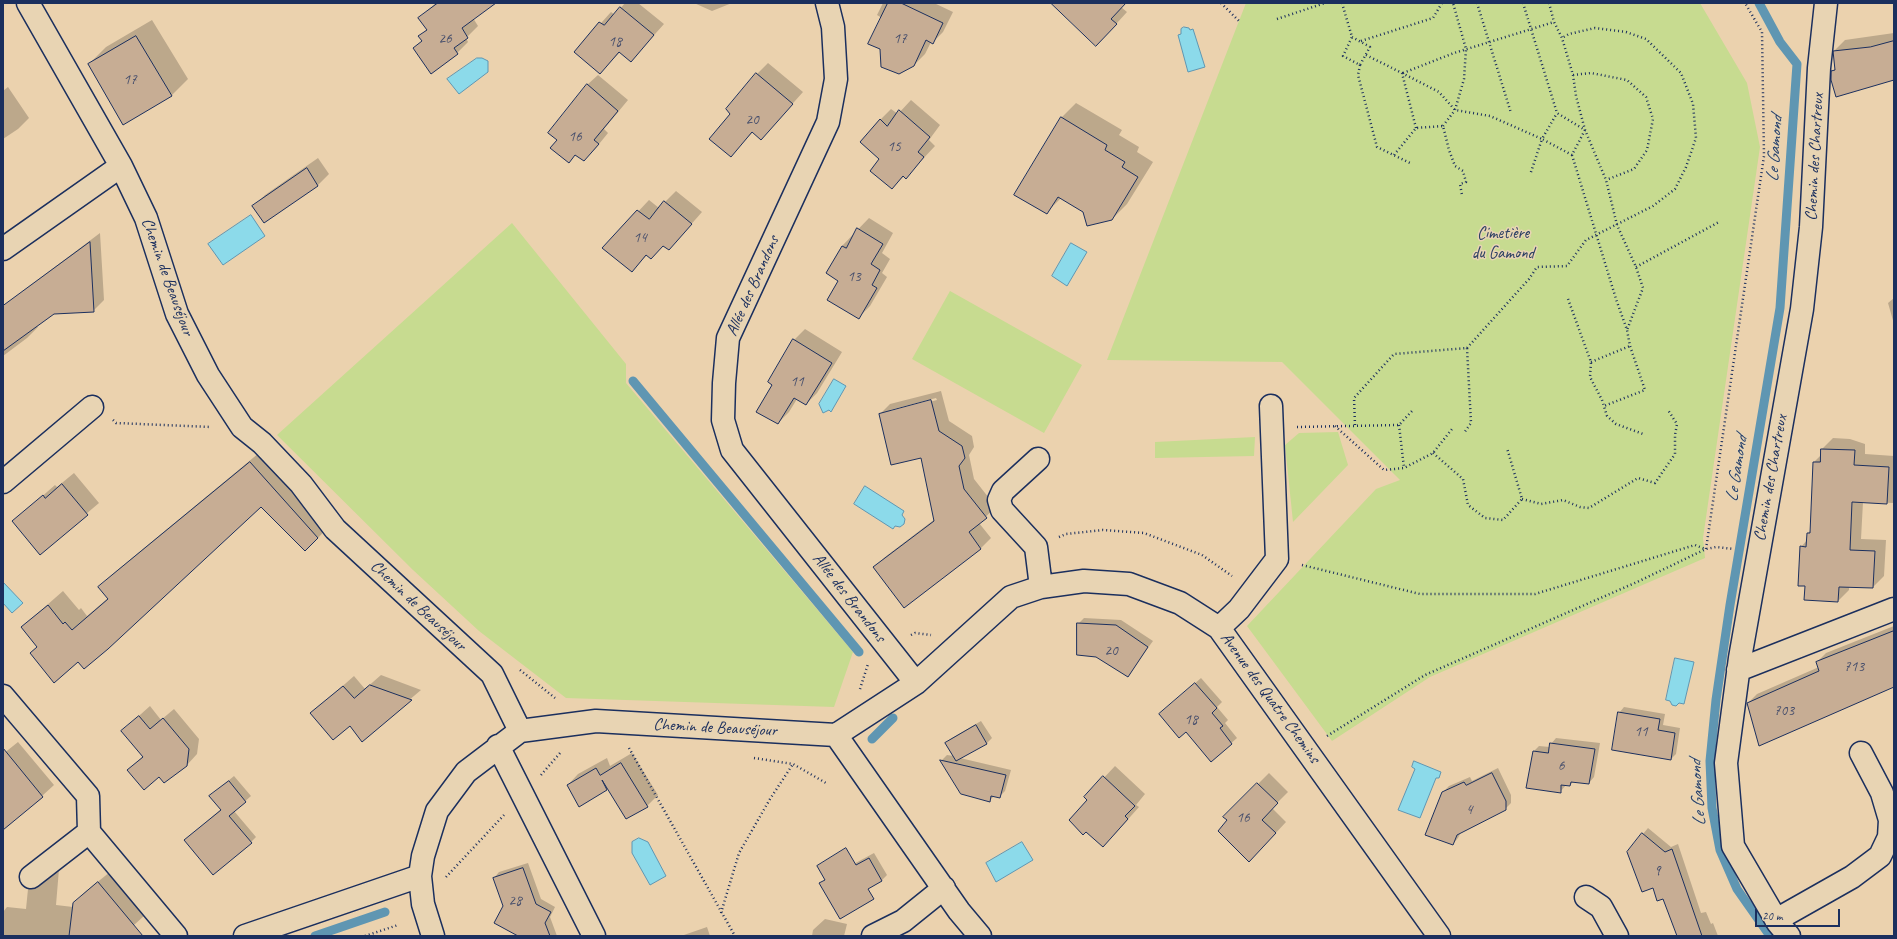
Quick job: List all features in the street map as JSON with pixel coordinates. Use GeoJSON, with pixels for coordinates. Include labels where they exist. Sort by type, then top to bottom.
{"type":"FeatureCollection","features":[{"type":"Feature","properties":{"kind":"street","name":"Chemin de Beauséjour"},"geometry":{"type":"LineString","coordinates":[[28,3],[121,166],[146,218],[177,314],[208,375],[242,427],[262,443],[301,484],[335,529],[492,674],[520,730],[596,721],[836,735]]}},
{"type":"Feature","properties":{"kind":"street","name":"Allée des Brandons"},"geometry":{"type":"LineString","coordinates":[[828,3],[833,27],[836,79],[828,122],[728,338],[724,383],[723,420],[732,450],[916,683]]}},
{"type":"Feature","properties":{"kind":"street","name":"Chemin des Chartreux"},"geometry":{"type":"LineString","coordinates":[[1782,928],[1733,846],[1726,763],[1738,670],[1802,309],[1811,227],[1819,68],[1826,3]]}},
{"type":"Feature","properties":{"kind":"street"},"geometry":{"type":"LineString","coordinates":[[3,249],[121,166]]}},
{"type":"Feature","properties":{"kind":"street"},"geometry":{"type":"LineString","coordinates":[[3,482],[92,407]]}},
{"type":"Feature","properties":{"kind":"street"},"geometry":{"type":"LineString","coordinates":[[1219,628],[1239,608],[1277,559],[1272,416]]}},
{"type":"Feature","properties":{"kind":"street"},"geometry":{"type":"LineString","coordinates":[[1038,459],[1003,491],[999,500],[1002,510],[1036,548],[1041,587]]}},
{"type":"Feature","properties":{"kind":"street","name":"Avenue des Quatre Chemins"},"geometry":{"type":"LineString","coordinates":[[836,735],[916,683],[1011,597],[1041,587],[1084,581],[1129,584],[1180,603],[1219,628],[1307,748],[1439,936]]}},
{"type":"Feature","properties":{"kind":"street"},"geometry":{"type":"LineString","coordinates":[[1738,670],[1894,609]]}},
{"type":"Feature","properties":{"kind":"street"},"geometry":{"type":"LineString","coordinates":[[3,696],[88,796],[89,832],[176,936]]}},
{"type":"Feature","properties":{"kind":"street"},"geometry":{"type":"LineString","coordinates":[[433,936],[423,904],[420,876],[423,856],[438,811],[466,772],[520,730]]}},
{"type":"Feature","properties":{"kind":"street"},"geometry":{"type":"LineString","coordinates":[[836,735],[944,888],[980,936]]}},
{"type":"Feature","properties":{"kind":"street"},"geometry":{"type":"LineString","coordinates":[[498,746],[594,936]]}},
{"type":"Feature","properties":{"kind":"street"},"geometry":{"type":"LineString","coordinates":[[1782,928],[1880,856],[1889,837],[1890,820],[1882,793],[1861,753]]}},
{"type":"Feature","properties":{"kind":"street"},"geometry":{"type":"LineString","coordinates":[[31,877],[89,832]]}},
{"type":"Feature","properties":{"kind":"street"},"geometry":{"type":"LineString","coordinates":[[245,936],[420,876]]}},
{"type":"Feature","properties":{"kind":"street"},"geometry":{"type":"LineString","coordinates":[[873,936],[907,929],[944,888]]}},
{"type":"Feature","properties":{"kind":"street"},"geometry":{"type":"LineString","coordinates":[[1586,897],[1601,907],[1618,936]]}},
{"type":"Feature","properties":{"kind":"path"},"geometry":{"type":"LineString","coordinates":[[1221,3],[1239,21]]}},
{"type":"Feature","properties":{"kind":"path"},"geometry":{"type":"LineString","coordinates":[[1278,19],[1325,3]]}},
{"type":"Feature","properties":{"kind":"path"},"geometry":{"type":"LineString","coordinates":[[1342,3],[1352,37],[1343,56],[1360,65]]}},
{"type":"Feature","properties":{"kind":"path"},"geometry":{"type":"LineString","coordinates":[[1360,41],[1433,18],[1442,3]]}},
{"type":"Feature","properties":{"kind":"path"},"geometry":{"type":"LineString","coordinates":[[1394,155],[1416,128],[1443,126],[1455,110],[1464,79],[1466,49],[1453,3]]}},
{"type":"Feature","properties":{"kind":"path"},"geometry":{"type":"LineString","coordinates":[[1477,3],[1511,113]]}},
{"type":"Feature","properties":{"kind":"path"},"geometry":{"type":"LineString","coordinates":[[1523,3],[1557,113],[1585,130]]}},
{"type":"Feature","properties":{"kind":"path"},"geometry":{"type":"LineString","coordinates":[[1549,3],[1554,22],[1562,38],[1573,75],[1576,96],[1585,130],[1606,180],[1617,225],[1644,288],[1627,330]]}},
{"type":"Feature","properties":{"kind":"path"},"geometry":{"type":"LineString","coordinates":[[1706,549],[1764,156],[1762,32],[1745,3]]}},
{"type":"Feature","properties":{"kind":"path"},"geometry":{"type":"LineString","coordinates":[[1402,73],[1466,49],[1490,43],[1554,22]]}},
{"type":"Feature","properties":{"kind":"path"},"geometry":{"type":"LineString","coordinates":[[1355,426],[1354,398],[1394,354],[1467,348],[1529,279],[1537,267],[1567,266],[1586,240],[1653,206],[1675,188],[1686,167],[1696,138],[1693,104],[1681,73],[1646,39],[1626,32],[1595,28],[1569,34],[1562,38]]}},
{"type":"Feature","properties":{"kind":"path"},"geometry":{"type":"LineString","coordinates":[[1352,37],[1370,47],[1360,65],[1358,76],[1377,147],[1410,162]]}},
{"type":"Feature","properties":{"kind":"path"},"geometry":{"type":"LineString","coordinates":[[1366,55],[1439,92],[1455,110],[1490,116],[1542,139],[1572,155],[1627,330],[1630,346],[1646,390],[1604,406]]}},
{"type":"Feature","properties":{"kind":"path"},"geometry":{"type":"LineString","coordinates":[[1402,73],[1416,128]]}},
{"type":"Feature","properties":{"kind":"path"},"geometry":{"type":"LineString","coordinates":[[1573,75],[1591,73],[1627,80],[1646,97],[1653,118],[1646,150],[1634,169],[1606,180]]}},
{"type":"Feature","properties":{"kind":"path"},"geometry":{"type":"LineString","coordinates":[[1530,175],[1542,139],[1557,113]]}},
{"type":"Feature","properties":{"kind":"path"},"geometry":{"type":"LineString","coordinates":[[1443,126],[1455,166],[1463,171],[1466,182],[1460,184],[1462,195]]}},
{"type":"Feature","properties":{"kind":"path"},"geometry":{"type":"LineString","coordinates":[[1572,155],[1585,130]]}},
{"type":"Feature","properties":{"kind":"path"},"geometry":{"type":"LineString","coordinates":[[1636,267],[1719,222]]}},
{"type":"Feature","properties":{"kind":"path"},"geometry":{"type":"LineString","coordinates":[[1568,299],[1591,362],[1590,377],[1604,406],[1607,416],[1616,424],[1643,434]]}},
{"type":"Feature","properties":{"kind":"path"},"geometry":{"type":"LineString","coordinates":[[1591,362],[1630,346]]}},
{"type":"Feature","properties":{"kind":"path"},"geometry":{"type":"LineString","coordinates":[[1464,433],[1471,423],[1467,348]]}},
{"type":"Feature","properties":{"kind":"path"},"geometry":{"type":"LineString","coordinates":[[92,407],[116,423],[242,427]]}},
{"type":"Feature","properties":{"kind":"path"},"geometry":{"type":"LineString","coordinates":[[1522,499],[1541,504],[1563,500],[1580,507],[1589,508],[1638,478],[1655,483],[1675,454],[1675,435],[1677,424],[1668,410]]}},
{"type":"Feature","properties":{"kind":"path"},"geometry":{"type":"LineString","coordinates":[[1404,468],[1400,425],[1412,411]]}},
{"type":"Feature","properties":{"kind":"path"},"geometry":{"type":"LineString","coordinates":[[1272,416],[1335,426],[1400,425]]}},
{"type":"Feature","properties":{"kind":"path"},"geometry":{"type":"LineString","coordinates":[[1335,426],[1384,470],[1404,468],[1433,453],[1452,429]]}},
{"type":"Feature","properties":{"kind":"path"},"geometry":{"type":"LineString","coordinates":[[1507,448],[1522,499]]}},
{"type":"Feature","properties":{"kind":"path"},"geometry":{"type":"LineString","coordinates":[[1433,453],[1463,479],[1468,505],[1485,518],[1503,520],[1522,499]]}},
{"type":"Feature","properties":{"kind":"path"},"geometry":{"type":"LineString","coordinates":[[1058,537],[1066,534],[1103,530],[1144,533],[1202,555],[1253,590]]}},
{"type":"Feature","properties":{"kind":"path"},"geometry":{"type":"LineString","coordinates":[[1277,559],[1420,594],[1535,594],[1695,545],[1706,549]]}},
{"type":"Feature","properties":{"kind":"path"},"geometry":{"type":"LineString","coordinates":[[1307,748],[1424,675],[1637,582],[1706,549],[1716,547],[1729,548]]}},
{"type":"Feature","properties":{"kind":"path"},"geometry":{"type":"LineString","coordinates":[[636,747],[628,746],[734,936]]}},
{"type":"Feature","properties":{"kind":"path"},"geometry":{"type":"LineString","coordinates":[[539,776],[563,748]]}},
{"type":"Feature","properties":{"kind":"path"},"geometry":{"type":"LineString","coordinates":[[749,757],[793,764],[826,783]]}},
{"type":"Feature","properties":{"kind":"path"},"geometry":{"type":"LineString","coordinates":[[721,913],[739,853],[770,799],[793,764]]}},
{"type":"Feature","properties":{"kind":"path"},"geometry":{"type":"LineString","coordinates":[[443,882],[505,814]]}},
{"type":"Feature","properties":{"kind":"path"},"geometry":{"type":"LineString","coordinates":[[365,936],[398,925]]}},
{"type":"Feature","properties":{"kind":"green space","name":"Cimetière du Gamond"},"geometry":{"type":"Polygon","coordinates":[[[1246,3],[1700,3],[1747,83],[1760,147],[1703,538],[1705,558],[1430,677],[1332,741],[1247,626],[1376,489],[1400,480],[1282,362],[1107,360],[1246,3]]]}},
{"type":"Feature","properties":{"kind":"green space"},"geometry":{"type":"Polygon","coordinates":[[[512,223],[626,364],[626,383],[853,652],[834,707],[566,698],[479,631],[413,570],[277,435],[512,223]]]}},
{"type":"Feature","properties":{"kind":"green space"},"geometry":{"type":"Polygon","coordinates":[[[950,291],[1082,365],[1044,433],[912,359],[950,291]]]}},
{"type":"Feature","properties":{"kind":"green space"},"geometry":{"type":"Polygon","coordinates":[[[1338,432],[1348,465],[1293,522],[1285,445],[1299,433],[1338,432]]]}},
{"type":"Feature","properties":{"kind":"green space"},"geometry":{"type":"Polygon","coordinates":[[[1255,437],[1254,456],[1155,458],[1155,442],[1255,437]]]}},
{"type":"Feature","properties":{"kind":"water"},"geometry":{"type":"Polygon","coordinates":[[[1184,27],[1189,28],[1190,30],[1193,29],[1205,67],[1188,72],[1178,35],[1181,34],[1181,29],[1184,27]]]}},
{"type":"Feature","properties":{"kind":"water"},"geometry":{"type":"Polygon","coordinates":[[[477,58],[482,58],[488,61],[488,72],[459,94],[447,79],[477,58]]]}},
{"type":"Feature","properties":{"kind":"water"},"geometry":{"type":"Polygon","coordinates":[[[251,215],[265,236],[223,265],[208,244],[251,215]]]}},
{"type":"Feature","properties":{"kind":"water"},"geometry":{"type":"Polygon","coordinates":[[[1071,243],[1087,252],[1067,286],[1052,276],[1071,243]]]}},
{"type":"Feature","properties":{"kind":"water"},"geometry":{"type":"Polygon","coordinates":[[[834,379],[846,386],[831,412],[829,410],[823,413],[819,404],[834,379]]]}},
{"type":"Feature","properties":{"kind":"water"},"geometry":{"type":"Polygon","coordinates":[[[865,486],[904,511],[902,515],[905,519],[904,524],[900,527],[895,526],[893,529],[854,504],[865,486]]]}},
{"type":"Feature","properties":{"kind":"water"},"geometry":{"type":"Polygon","coordinates":[[[3,582],[23,603],[12,613],[3,603],[3,582]]]}},
{"type":"Feature","properties":{"kind":"water"},"geometry":{"type":"Polygon","coordinates":[[[1675,658],[1694,662],[1684,704],[1679,703],[1676,706],[1672,705],[1670,701],[1666,700],[1675,658]]]}},
{"type":"Feature","properties":{"kind":"water"},"geometry":{"type":"Polygon","coordinates":[[[1414,761],[1441,772],[1439,778],[1436,778],[1420,818],[1398,810],[1415,769],[1412,767],[1414,761]]]}},
{"type":"Feature","properties":{"kind":"water"},"geometry":{"type":"Polygon","coordinates":[[[639,838],[648,842],[666,876],[650,885],[632,853],[632,842],[639,838]]]}},
{"type":"Feature","properties":{"kind":"water"},"geometry":{"type":"Polygon","coordinates":[[[1022,842],[1033,860],[996,882],[986,863],[1022,842]]]}},
{"type":"Feature","properties":{"kind":"building"},"geometry":{"type":"Polygon","coordinates":[[[438,3],[496,3],[462,28],[468,38],[454,48],[458,54],[431,74],[413,48],[422,41],[418,36],[427,30],[418,18],[438,3]]]}},
{"type":"Feature","properties":{"kind":"building"},"geometry":{"type":"Polygon","coordinates":[[[888,3],[901,3],[943,23],[933,44],[926,40],[914,66],[899,74],[881,67],[880,49],[868,44],[888,3]]]}},
{"type":"Feature","properties":{"kind":"building"},"geometry":{"type":"Polygon","coordinates":[[[1051,3],[1126,3],[1111,19],[1117,24],[1096,46],[1051,3]]]}},
{"type":"Feature","properties":{"kind":"building"},"geometry":{"type":"Polygon","coordinates":[[[620,7],[654,35],[631,62],[619,52],[600,74],[574,52],[599,22],[604,25],[620,7]]]}},
{"type":"Feature","properties":{"kind":"building"},"geometry":{"type":"Polygon","coordinates":[[[136,36],[172,96],[123,125],[88,64],[136,36]]]}},
{"type":"Feature","properties":{"kind":"building"},"geometry":{"type":"Polygon","coordinates":[[[1894,41],[1894,80],[1836,97],[1831,80],[1831,71],[1835,70],[1833,51],[1870,47],[1894,41]]]}},
{"type":"Feature","properties":{"kind":"building"},"geometry":{"type":"Polygon","coordinates":[[[756,73],[793,104],[761,140],[752,132],[731,157],[709,139],[730,114],[726,109],[756,73]]]}},
{"type":"Feature","properties":{"kind":"building"},"geometry":{"type":"Polygon","coordinates":[[[587,84],[618,111],[594,140],[599,144],[584,161],[575,155],[569,163],[550,148],[557,140],[548,133],[587,84]]]}},
{"type":"Feature","properties":{"kind":"building"},"geometry":{"type":"Polygon","coordinates":[[[899,110],[930,137],[918,152],[924,157],[906,179],[903,176],[892,189],[870,171],[879,159],[860,142],[880,119],[887,126],[899,110]]]}},
{"type":"Feature","properties":{"kind":"building"},"geometry":{"type":"Polygon","coordinates":[[[1061,117],[1107,145],[1105,150],[1125,162],[1122,167],[1138,177],[1112,220],[1087,226],[1083,212],[1058,197],[1047,214],[1014,195],[1061,117]]]}},
{"type":"Feature","properties":{"kind":"building"},"geometry":{"type":"Polygon","coordinates":[[[307,168],[318,186],[264,223],[252,206],[307,168]]]}},
{"type":"Feature","properties":{"kind":"building"},"geometry":{"type":"Polygon","coordinates":[[[664,201],[692,224],[669,250],[663,246],[651,259],[646,255],[632,272],[602,248],[637,210],[649,219],[664,201]]]}},
{"type":"Feature","properties":{"kind":"building"},"geometry":{"type":"Polygon","coordinates":[[[857,228],[883,244],[871,264],[880,270],[872,285],[877,288],[859,319],[827,300],[838,281],[826,273],[842,246],[846,248],[857,228]]]}},
{"type":"Feature","properties":{"kind":"building"},"geometry":{"type":"Polygon","coordinates":[[[90,242],[94,312],[54,314],[3,351],[3,306],[90,242]]]}},
{"type":"Feature","properties":{"kind":"building"},"geometry":{"type":"Polygon","coordinates":[[[793,339],[832,363],[806,405],[794,398],[778,424],[756,412],[772,385],[768,382],[793,339]]]}},
{"type":"Feature","properties":{"kind":"building"},"geometry":{"type":"Polygon","coordinates":[[[931,400],[939,431],[962,446],[965,458],[959,466],[964,489],[987,518],[969,532],[981,549],[904,608],[873,567],[934,521],[921,458],[891,465],[879,414],[931,400]]]}},
{"type":"Feature","properties":{"kind":"building"},"geometry":{"type":"Polygon","coordinates":[[[1821,449],[1855,450],[1854,465],[1889,467],[1887,504],[1852,502],[1850,550],[1875,551],[1873,588],[1839,587],[1838,602],[1804,600],[1805,586],[1798,586],[1800,546],[1806,547],[1807,533],[1810,533],[1813,462],[1820,462],[1821,449]]]}},
{"type":"Feature","properties":{"kind":"building"},"geometry":{"type":"Polygon","coordinates":[[[250,462],[318,538],[305,551],[261,507],[108,649],[84,669],[78,662],[54,683],[30,653],[37,647],[21,627],[48,605],[63,624],[65,622],[72,630],[108,599],[98,587],[250,462]]]}},
{"type":"Feature","properties":{"kind":"building"},"geometry":{"type":"Polygon","coordinates":[[[62,484],[88,515],[40,555],[12,521],[43,495],[45,498],[62,484]]]}},
{"type":"Feature","properties":{"kind":"building"},"geometry":{"type":"Polygon","coordinates":[[[1077,623],[1116,625],[1148,647],[1128,677],[1096,657],[1077,655],[1077,623]]]}},
{"type":"Feature","properties":{"kind":"building"},"geometry":{"type":"Polygon","coordinates":[[[1894,631],[1894,687],[1759,746],[1747,703],[1819,671],[1816,662],[1894,631]]]}},
{"type":"Feature","properties":{"kind":"building"},"geometry":{"type":"Polygon","coordinates":[[[1195,683],[1217,708],[1212,713],[1223,726],[1220,728],[1232,744],[1211,762],[1186,732],[1179,738],[1159,714],[1195,683]]]}},
{"type":"Feature","properties":{"kind":"building"},"geometry":{"type":"Polygon","coordinates":[[[370,685],[412,700],[362,742],[350,726],[333,740],[310,713],[343,686],[354,698],[370,685]]]}},
{"type":"Feature","properties":{"kind":"building"},"geometry":{"type":"Polygon","coordinates":[[[1618,712],[1660,719],[1658,730],[1675,733],[1671,760],[1612,750],[1618,712]]]}},
{"type":"Feature","properties":{"kind":"building"},"geometry":{"type":"Polygon","coordinates":[[[139,716],[150,729],[163,718],[189,749],[187,766],[164,783],[159,777],[144,790],[127,770],[143,757],[121,731],[139,716]]]}},
{"type":"Feature","properties":{"kind":"building"},"geometry":{"type":"Polygon","coordinates":[[[976,725],[987,744],[956,761],[945,743],[976,725]]]}},
{"type":"Feature","properties":{"kind":"building"},"geometry":{"type":"Polygon","coordinates":[[[1550,743],[1595,749],[1589,784],[1571,782],[1570,786],[1561,785],[1561,793],[1526,788],[1533,751],[1548,753],[1550,743]]]}},
{"type":"Feature","properties":{"kind":"building"},"geometry":{"type":"Polygon","coordinates":[[[3,748],[43,797],[3,830],[3,748]]]}},
{"type":"Feature","properties":{"kind":"building"},"geometry":{"type":"Polygon","coordinates":[[[940,760],[1006,775],[1000,798],[991,796],[990,802],[961,794],[940,760]]]}},
{"type":"Feature","properties":{"kind":"building"},"geometry":{"type":"Polygon","coordinates":[[[621,763],[648,807],[626,819],[602,780],[607,790],[579,807],[567,785],[596,768],[600,775],[621,763]]]}},
{"type":"Feature","properties":{"kind":"building"},"geometry":{"type":"Polygon","coordinates":[[[1492,773],[1506,801],[1506,810],[1457,835],[1453,845],[1425,835],[1442,792],[1464,782],[1466,785],[1492,773]]]}},
{"type":"Feature","properties":{"kind":"building"},"geometry":{"type":"Polygon","coordinates":[[[1103,776],[1135,806],[1125,816],[1128,819],[1103,847],[1086,832],[1083,835],[1069,820],[1087,800],[1084,797],[1103,776]]]}},
{"type":"Feature","properties":{"kind":"building"},"geometry":{"type":"Polygon","coordinates":[[[229,781],[246,802],[229,816],[252,843],[213,875],[184,840],[221,810],[209,796],[229,781]]]}},
{"type":"Feature","properties":{"kind":"building"},"geometry":{"type":"Polygon","coordinates":[[[1257,783],[1278,803],[1262,820],[1276,833],[1249,862],[1218,831],[1227,820],[1223,817],[1257,783]]]}},
{"type":"Feature","properties":{"kind":"building"},"geometry":{"type":"Polygon","coordinates":[[[1642,833],[1665,852],[1672,849],[1702,936],[1677,936],[1663,899],[1657,901],[1653,888],[1642,892],[1627,852],[1642,833]]]}},
{"type":"Feature","properties":{"kind":"building"},"geometry":{"type":"Polygon","coordinates":[[[846,848],[856,865],[869,858],[882,881],[868,889],[874,899],[840,919],[819,883],[825,880],[817,866],[846,848]]]}},
{"type":"Feature","properties":{"kind":"building"},"geometry":{"type":"Polygon","coordinates":[[[523,868],[536,904],[551,912],[545,923],[550,936],[518,936],[494,923],[503,906],[493,878],[523,868]]]}},
{"type":"Feature","properties":{"kind":"building"},"geometry":{"type":"Polygon","coordinates":[[[98,882],[143,936],[69,936],[73,903],[98,882]]]}},
{"type":"Feature","properties":{"kind":"waterway","name":"Le Gamond"},"geometry":{"type":"LineString","coordinates":[[1759,3],[1780,42],[1797,64],[1780,308],[1730,605],[1716,700],[1710,761],[1712,808],[1720,850],[1737,889],[1770,936]]}},
{"type":"Feature","properties":{"kind":"waterway"},"geometry":{"type":"LineString","coordinates":[[633,381],[859,652]]}},
{"type":"Feature","properties":{"kind":"waterway"},"geometry":{"type":"LineString","coordinates":[[872,739],[893,718]]}},
{"type":"Feature","properties":{"kind":"waterway"},"geometry":{"type":"LineString","coordinates":[[315,936],[385,912]]}}]}
